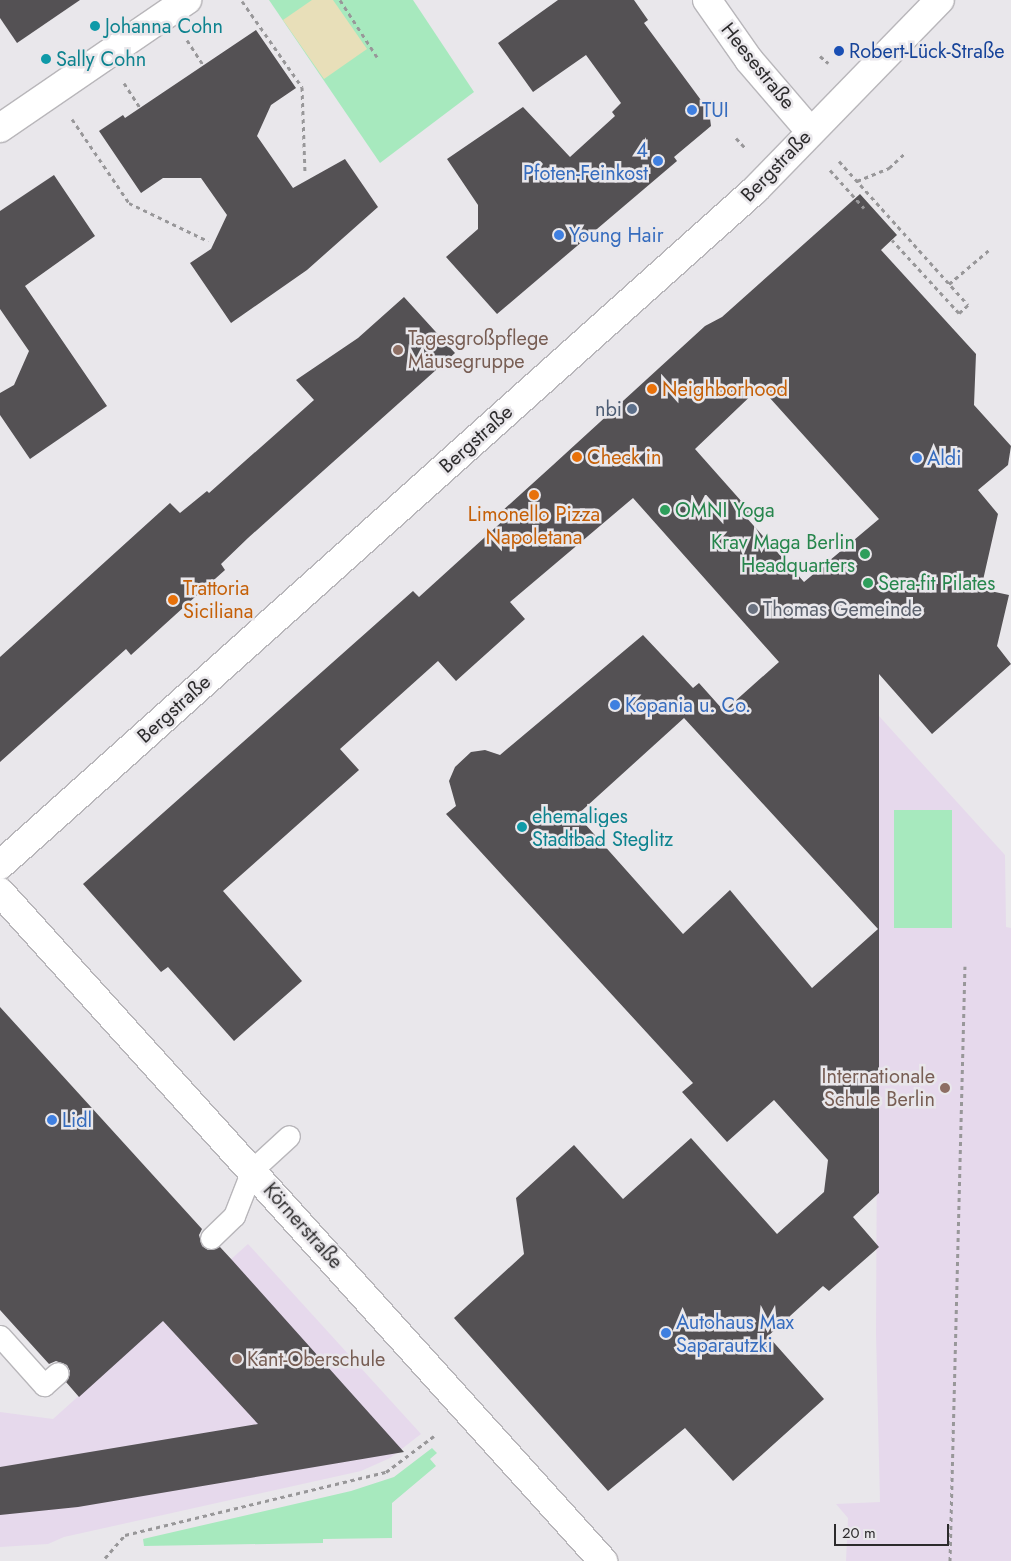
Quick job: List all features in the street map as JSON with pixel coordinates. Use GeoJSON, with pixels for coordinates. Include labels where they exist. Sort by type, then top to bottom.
{"type":"FeatureCollection","features":[{"type":"Feature","properties":{"kind":"street"},"geometry":{"type":"LineString","coordinates":[[0,128],[187,0]]}},
{"type":"Feature","properties":{"kind":"street","name":"Heesestraße"},"geometry":{"type":"LineString","coordinates":[[707,0],[749,60],[810,131]]}},
{"type":"Feature","properties":{"kind":"street","name":"Bergstraße"},"geometry":{"type":"LineString","coordinates":[[0,865],[755,190],[810,131],[940,0]]}},
{"type":"Feature","properties":{"kind":"street","name":"Körnerstraße"},"geometry":{"type":"LineString","coordinates":[[0,892],[603,1561]]}},
{"type":"Feature","properties":{"kind":"lane"},"geometry":{"type":"LineString","coordinates":[[211,1238],[234,1216],[252,1170],[289,1136]]}},
{"type":"Feature","properties":{"kind":"lane"},"geometry":{"type":"LineString","coordinates":[[0,1336],[44,1385],[58,1374]]}},
{"type":"Feature","properties":{"kind":"path"},"geometry":{"type":"LineString","coordinates":[[340,0],[377,57]]}},
{"type":"Feature","properties":{"kind":"path"},"geometry":{"type":"LineString","coordinates":[[242,1],[302,86],[305,174]]}},
{"type":"Feature","properties":{"kind":"path"},"geometry":{"type":"LineString","coordinates":[[186,39],[204,66]]}},
{"type":"Feature","properties":{"kind":"path"},"geometry":{"type":"LineString","coordinates":[[820,56],[828,63]]}},
{"type":"Feature","properties":{"kind":"path"},"geometry":{"type":"LineString","coordinates":[[123,82],[140,108]]}},
{"type":"Feature","properties":{"kind":"path"},"geometry":{"type":"LineString","coordinates":[[71,118],[129,203],[208,241]]}},
{"type":"Feature","properties":{"kind":"path"},"geometry":{"type":"LineString","coordinates":[[857,181],[889,168],[905,153]]}},
{"type":"Feature","properties":{"kind":"path"},"geometry":{"type":"LineString","coordinates":[[839,161],[968,305],[959,313],[892,240]]}},
{"type":"Feature","properties":{"kind":"path"},"geometry":{"type":"LineString","coordinates":[[830,170],[864,208]]}},
{"type":"Feature","properties":{"kind":"path"},"geometry":{"type":"LineString","coordinates":[[949,284],[989,250]]}},
{"type":"Feature","properties":{"kind":"path"},"geometry":{"type":"LineString","coordinates":[[950,1561],[966,966]]}},
{"type":"Feature","properties":{"kind":"path"},"geometry":{"type":"LineString","coordinates":[[105,1558],[125,1535],[386,1472],[434,1436]]}},
{"type":"Feature","properties":{"kind":"shaded area","name":"Internationale Schule Berlin"},"geometry":{"type":"Polygon","coordinates":[[[879,716],[1005,855],[1006,927],[1011,928],[1011,1561],[846,1561],[848,1518],[836,1504],[880,1502],[876,1334],[879,716]]]}},
{"type":"Feature","properties":{"kind":"shaded area","name":"Kant-Oberschule"},"geometry":{"type":"Polygon","coordinates":[[[248,1244],[421,1434],[390,1458],[361,1471],[64,1537],[48,1544],[0,1547],[0,1412],[53,1419],[248,1244]]]}},
{"type":"Feature","properties":{"kind":"green space"},"geometry":{"type":"Polygon","coordinates":[[[269,0],[413,0],[474,92],[380,163],[269,0]]]}},
{"type":"Feature","properties":{"kind":"green space"},"geometry":{"type":"Polygon","coordinates":[[[894,810],[952,810],[952,928],[894,928],[894,810]]]}},
{"type":"Feature","properties":{"kind":"green space"},"geometry":{"type":"Polygon","coordinates":[[[432,1448],[437,1453],[430,1459],[436,1466],[392,1503],[392,1538],[323,1539],[323,1543],[144,1546],[143,1539],[351,1491],[394,1477],[432,1448]]]}},
{"type":"Feature","properties":{"kind":"sand"},"geometry":{"type":"Polygon","coordinates":[[[312,0],[333,0],[367,49],[324,79],[283,20],[312,0]]]}},
{"type":"Feature","properties":{"kind":"building"},"geometry":{"type":"Polygon","coordinates":[[[0,0],[80,0],[17,43],[0,18],[0,0]]]}},
{"type":"Feature","properties":{"kind":"building"},"geometry":{"type":"Polygon","coordinates":[[[558,0],[634,0],[648,20],[644,23],[709,111],[711,126],[674,157],[677,161],[497,314],[446,257],[478,229],[478,205],[447,159],[523,107],[570,157],[615,116],[612,112],[621,103],[586,55],[533,92],[498,43],[558,0]]]}},
{"type":"Feature","properties":{"kind":"building"},"geometry":{"type":"Polygon","coordinates":[[[256,30],[296,88],[271,105],[257,136],[293,188],[345,159],[378,207],[307,270],[231,323],[190,263],[211,249],[227,215],[201,178],[163,178],[141,193],[99,131],[123,115],[125,118],[256,30]]]}},
{"type":"Feature","properties":{"kind":"building"},"geometry":{"type":"Polygon","coordinates":[[[54,175],[95,236],[25,286],[107,406],[30,459],[0,415],[0,393],[14,385],[29,351],[0,309],[0,211],[54,175]]]}},
{"type":"Feature","properties":{"kind":"building"},"geometry":{"type":"Polygon","coordinates":[[[860,194],[897,235],[881,250],[976,354],[974,405],[1011,446],[1008,465],[978,490],[998,514],[981,589],[1009,595],[997,646],[1011,664],[932,734],[879,674],[879,1193],[853,1217],[879,1247],[829,1291],[823,1286],[768,1336],[824,1399],[733,1481],[685,1428],[608,1491],[454,1318],[524,1254],[516,1198],[574,1145],[623,1199],[691,1138],[777,1234],[824,1192],[828,1160],[774,1100],[727,1142],[682,1092],[693,1083],[446,814],[456,806],[449,781],[455,767],[471,752],[485,750],[500,755],[643,635],[693,688],[699,683],[724,711],[779,662],[633,498],[510,602],[525,619],[456,681],[438,661],[340,749],[359,770],[223,891],[302,981],[234,1041],[168,967],[161,972],[83,884],[413,591],[419,597],[506,518],[501,512],[705,326],[722,317],[860,194]],[[760,387],[695,449],[750,511],[745,516],[804,582],[879,519],[760,387]],[[684,718],[577,815],[683,934],[730,890],[812,988],[878,929],[684,718]]]}},
{"type":"Feature","properties":{"kind":"building"},"geometry":{"type":"Polygon","coordinates":[[[404,297],[455,353],[248,538],[221,564],[225,570],[131,655],[126,649],[0,762],[0,657],[170,503],[180,513],[207,491],[209,493],[314,400],[296,380],[358,338],[404,297]]]}},
{"type":"Feature","properties":{"kind":"building"},"geometry":{"type":"Polygon","coordinates":[[[0,1007],[202,1229],[199,1235],[202,1246],[208,1250],[220,1247],[404,1452],[78,1507],[0,1515],[0,1467],[258,1424],[163,1321],[79,1397],[66,1382],[70,1371],[67,1365],[56,1361],[49,1364],[0,1310],[0,1007]]]}},
{"type":"Feature","properties":{"kind":"place","name":"Johanna Cohn"},"geometry":{"type":"Point","coordinates":[95,26]}},
{"type":"Feature","properties":{"kind":"place","name":"Robert-Lück-Straße"},"geometry":{"type":"Point","coordinates":[839,51]}},
{"type":"Feature","properties":{"kind":"place","name":"Sally Cohn"},"geometry":{"type":"Point","coordinates":[46,59]}},
{"type":"Feature","properties":{"kind":"place","name":"TUI"},"geometry":{"type":"Point","coordinates":[692,110]}},
{"type":"Feature","properties":{"kind":"place","name":"4 Pfoten-Feinkost"},"geometry":{"type":"Point","coordinates":[658,161]}},
{"type":"Feature","properties":{"kind":"place","name":"Young Hair"},"geometry":{"type":"Point","coordinates":[559,235]}},
{"type":"Feature","properties":{"kind":"place","name":"Tagesgroßpflege Mäusegruppe"},"geometry":{"type":"Point","coordinates":[398,350]}},
{"type":"Feature","properties":{"kind":"place","name":"Neighborhood"},"geometry":{"type":"Point","coordinates":[652,389]}},
{"type":"Feature","properties":{"kind":"place","name":"nbi"},"geometry":{"type":"Point","coordinates":[632,409]}},
{"type":"Feature","properties":{"kind":"place","name":"Check in"},"geometry":{"type":"Point","coordinates":[577,457]}},
{"type":"Feature","properties":{"kind":"place","name":"Aldi"},"geometry":{"type":"Point","coordinates":[917,458]}},
{"type":"Feature","properties":{"kind":"place","name":"Limonello Pizza Napoletana"},"geometry":{"type":"Point","coordinates":[534,495]}},
{"type":"Feature","properties":{"kind":"place","name":"OMNI Yoga"},"geometry":{"type":"Point","coordinates":[665,510]}},
{"type":"Feature","properties":{"kind":"place","name":"Krav Maga Berlin Headquarters"},"geometry":{"type":"Point","coordinates":[865,554]}},
{"type":"Feature","properties":{"kind":"place","name":"Sera-fit Pilates"},"geometry":{"type":"Point","coordinates":[868,583]}},
{"type":"Feature","properties":{"kind":"place","name":"Trattoria Siciliana"},"geometry":{"type":"Point","coordinates":[173,600]}},
{"type":"Feature","properties":{"kind":"place","name":"Thomas Gemeinde"},"geometry":{"type":"Point","coordinates":[753,609]}},
{"type":"Feature","properties":{"kind":"place","name":"Kopania u. Co."},"geometry":{"type":"Point","coordinates":[615,705]}},
{"type":"Feature","properties":{"kind":"place","name":"ehemaliges Stadtbad Steglitz"},"geometry":{"type":"Point","coordinates":[522,827]}},
{"type":"Feature","properties":{"kind":"place","name":"Internationale Schule Berlin"},"geometry":{"type":"Point","coordinates":[945,1088]}},
{"type":"Feature","properties":{"kind":"place","name":"Lidl"},"geometry":{"type":"Point","coordinates":[52,1120]}},
{"type":"Feature","properties":{"kind":"place","name":"Autohaus Max Saparautzki"},"geometry":{"type":"Point","coordinates":[666,1333]}},
{"type":"Feature","properties":{"kind":"place","name":"Kant-Oberschule"},"geometry":{"type":"Point","coordinates":[237,1359]}}]}
